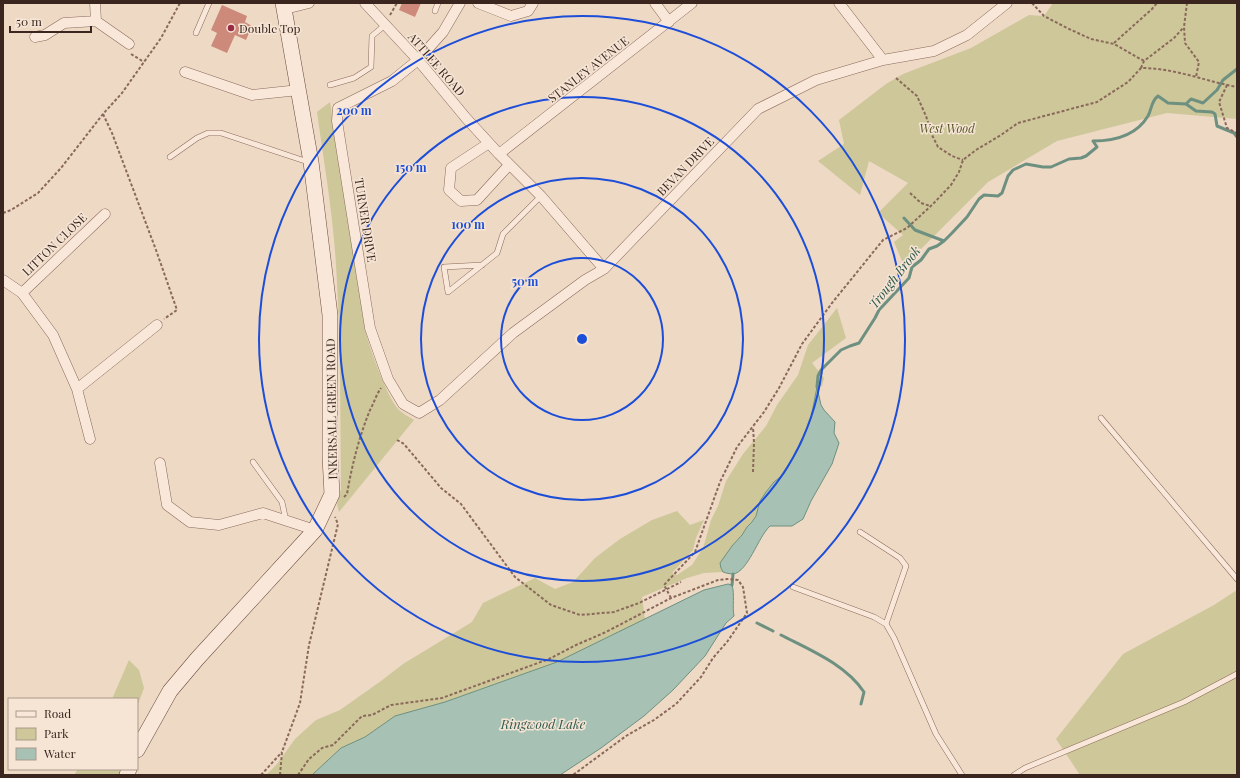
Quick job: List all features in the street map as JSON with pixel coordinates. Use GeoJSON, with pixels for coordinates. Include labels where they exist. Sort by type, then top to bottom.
{"type":"FeatureCollection","features":[{"type":"Feature","properties":{"kind":"street"},"geometry":{"type":"LineString","coordinates":[[95,3],[96,21]]}},
{"type":"Feature","properties":{"kind":"street"},"geometry":{"type":"LineString","coordinates":[[284,6],[309,3]]}},
{"type":"Feature","properties":{"kind":"street"},"geometry":{"type":"LineString","coordinates":[[418,60],[443,32],[460,3]]}},
{"type":"Feature","properties":{"kind":"street"},"geometry":{"type":"LineString","coordinates":[[478,3],[511,16],[528,11],[533,3]]}},
{"type":"Feature","properties":{"kind":"street"},"geometry":{"type":"LineString","coordinates":[[655,3],[669,22]]}},
{"type":"Feature","properties":{"kind":"street","name":"STANLEY AVENUE"},"geometry":{"type":"LineString","coordinates":[[499,154],[692,3]]}},
{"type":"Feature","properties":{"kind":"street"},"geometry":{"type":"LineString","coordinates":[[839,3],[883,60]]}},
{"type":"Feature","properties":{"kind":"street","name":"ATTLEE ROAD"},"geometry":{"type":"LineString","coordinates":[[368,4],[418,60],[488,143],[541,196],[604,269]]}},
{"type":"Feature","properties":{"kind":"street","name":"BEVAN DRIVE"},"geometry":{"type":"LineString","coordinates":[[419,413],[440,400],[513,333],[585,280],[604,269],[758,109],[816,80],[883,60],[934,51],[967,35],[1004,4]]}},
{"type":"Feature","properties":{"kind":"street","name":"INKERSALL GREEN ROAD"},"geometry":{"type":"LineString","coordinates":[[138,748],[170,690],[316,530],[329,507],[332,494],[330,457],[330,315],[311,162],[284,6]]}},
{"type":"Feature","properties":{"kind":"street"},"geometry":{"type":"LineString","coordinates":[[35,37],[45,35],[64,23],[96,21],[129,44]]}},
{"type":"Feature","properties":{"kind":"street","name":"TURNER DRIVE"},"geometry":{"type":"LineString","coordinates":[[418,60],[392,80],[338,108],[337,121],[370,328],[388,379],[403,404],[419,413]]}},
{"type":"Feature","properties":{"kind":"street"},"geometry":{"type":"LineString","coordinates":[[185,72],[252,95],[298,90]]}},
{"type":"Feature","properties":{"kind":"street"},"geometry":{"type":"LineString","coordinates":[[488,143],[451,168],[448,190],[460,202],[477,200],[509,165]]}},
{"type":"Feature","properties":{"kind":"street","name":"LITTON CLOSE"},"geometry":{"type":"LineString","coordinates":[[22,294],[105,214]]}},
{"type":"Feature","properties":{"kind":"street"},"geometry":{"type":"LineString","coordinates":[[3,280],[22,294],[53,335],[77,389],[90,439]]}},
{"type":"Feature","properties":{"kind":"street"},"geometry":{"type":"LineString","coordinates":[[77,389],[157,325]]}},
{"type":"Feature","properties":{"kind":"street"},"geometry":{"type":"LineString","coordinates":[[160,463],[167,505],[190,522],[219,525],[263,513],[316,530]]}},
{"type":"Feature","properties":{"kind":"lane"},"geometry":{"type":"LineString","coordinates":[[196,33],[209,3]]}},
{"type":"Feature","properties":{"kind":"lane"},"geometry":{"type":"LineString","coordinates":[[435,11],[438,3]]}},
{"type":"Feature","properties":{"kind":"lane"},"geometry":{"type":"LineString","coordinates":[[330,85],[354,78],[371,67],[372,36],[385,25]]}},
{"type":"Feature","properties":{"kind":"lane"},"geometry":{"type":"LineString","coordinates":[[170,157],[197,138],[208,133],[221,133],[311,162]]}},
{"type":"Feature","properties":{"kind":"lane"},"geometry":{"type":"LineString","coordinates":[[482,265],[444,266],[448,292],[454,287],[482,265],[497,253],[503,234],[541,196]]}},
{"type":"Feature","properties":{"kind":"lane"},"geometry":{"type":"LineString","coordinates":[[1101,418],[1237,579]]}},
{"type":"Feature","properties":{"kind":"lane"},"geometry":{"type":"LineString","coordinates":[[253,462],[282,502],[286,521]]}},
{"type":"Feature","properties":{"kind":"lane"},"geometry":{"type":"LineString","coordinates":[[860,532],[900,558],[906,566],[886,624]]}},
{"type":"Feature","properties":{"kind":"lane"},"geometry":{"type":"LineString","coordinates":[[793,587],[874,617],[886,624],[894,638],[936,734],[962,775]]}},
{"type":"Feature","properties":{"kind":"lane"},"geometry":{"type":"LineString","coordinates":[[1014,775],[1025,768],[1184,702],[1237,674]]}},
{"type":"Feature","properties":{"kind":"path"},"geometry":{"type":"LineString","coordinates":[[3,213],[11,210],[38,193],[61,168],[103,114],[122,93],[161,38],[180,3]]}},
{"type":"Feature","properties":{"kind":"path"},"geometry":{"type":"LineString","coordinates":[[385,25],[397,3]]}},
{"type":"Feature","properties":{"kind":"path"},"geometry":{"type":"LineString","coordinates":[[1032,3],[1044,16],[1067,28],[1091,39],[1114,44],[1144,61]]}},
{"type":"Feature","properties":{"kind":"path"},"geometry":{"type":"LineString","coordinates":[[1114,44],[1157,3]]}},
{"type":"Feature","properties":{"kind":"path"},"geometry":{"type":"LineString","coordinates":[[1187,3],[1184,27],[1185,43],[1200,62],[1196,77]]}},
{"type":"Feature","properties":{"kind":"path"},"geometry":{"type":"LineString","coordinates":[[671,598],[664,585],[695,552],[720,482],[737,447],[764,412],[779,388],[802,344],[832,303],[883,240],[907,228],[952,185],[963,160],[976,150],[1018,123],[1097,102],[1128,82],[1142,68],[1144,61],[1174,38],[1184,27]]}},
{"type":"Feature","properties":{"kind":"path"},"geometry":{"type":"LineString","coordinates":[[1142,68],[1172,71],[1237,87]]}},
{"type":"Feature","properties":{"kind":"path"},"geometry":{"type":"LineString","coordinates":[[896,78],[917,96],[938,147],[952,156],[963,160]]}},
{"type":"Feature","properties":{"kind":"path"},"geometry":{"type":"LineString","coordinates":[[1227,85],[1219,102],[1227,128],[1237,133]]}},
{"type":"Feature","properties":{"kind":"path"},"geometry":{"type":"LineString","coordinates":[[103,114],[112,133],[149,230],[176,310],[157,325]]}},
{"type":"Feature","properties":{"kind":"path"},"geometry":{"type":"LineString","coordinates":[[910,192],[921,202],[930,206]]}},
{"type":"Feature","properties":{"kind":"path"},"geometry":{"type":"LineString","coordinates":[[280,775],[282,752],[300,703],[309,644],[338,524],[329,507],[337,504],[347,494],[352,466],[366,421],[377,394],[388,379]]}},
{"type":"Feature","properties":{"kind":"path"},"geometry":{"type":"LineString","coordinates":[[753,426],[753,472]]}},
{"type":"Feature","properties":{"kind":"path"},"geometry":{"type":"LineString","coordinates":[[397,440],[404,444],[441,488],[461,504],[515,577],[551,605],[580,615],[614,612],[639,603],[681,582]]}},
{"type":"Feature","properties":{"kind":"path"},"geometry":{"type":"LineString","coordinates":[[298,775],[309,759],[322,748],[333,745],[362,716],[372,715],[391,706],[442,698],[504,676],[549,658],[606,632],[671,598],[718,580],[738,580],[743,587],[747,613],[727,642],[713,658],[701,677],[676,704],[654,720],[626,736],[573,775]]}},
{"type":"Feature","properties":{"kind":"path"},"geometry":{"type":"LineString","coordinates":[[261,775],[282,752]]}},
{"type":"Feature","properties":{"kind":"green space","name":"West Wood"},"geometry":{"type":"Polygon","coordinates":[[[1053,3],[1237,3],[1237,119],[1167,113],[1057,141],[988,182],[920,250],[909,263],[902,261],[894,242],[903,235],[878,213],[908,183],[869,161],[860,195],[818,161],[844,144],[839,120],[886,84],[903,74],[971,48],[1029,15],[1044,16],[1053,3]]]}},
{"type":"Feature","properties":{"kind":"green space"},"geometry":{"type":"Polygon","coordinates":[[[330,102],[365,330],[388,393],[398,409],[414,420],[339,512],[337,504],[341,489],[338,293],[333,227],[317,112],[330,102]]]}},
{"type":"Feature","properties":{"kind":"green space"},"geometry":{"type":"Polygon","coordinates":[[[837,308],[846,338],[812,363],[824,378],[822,386],[817,387],[811,418],[801,444],[784,474],[774,482],[760,501],[756,516],[752,522],[727,553],[721,568],[723,572],[704,573],[687,578],[642,597],[645,619],[557,662],[445,702],[395,716],[365,737],[341,748],[312,775],[266,775],[277,764],[295,739],[316,720],[340,710],[403,664],[472,622],[483,603],[535,578],[555,589],[573,582],[595,558],[620,539],[652,520],[677,511],[690,525],[704,520],[696,538],[693,550],[672,573],[677,575],[692,565],[703,548],[711,520],[718,506],[726,481],[743,454],[766,426],[777,405],[798,375],[808,345],[837,308]]]}},
{"type":"Feature","properties":{"kind":"green space"},"geometry":{"type":"Polygon","coordinates":[[[1237,590],[1237,774],[1080,775],[1056,739],[1123,654],[1214,605],[1237,590]]]}},
{"type":"Feature","properties":{"kind":"green space"},"geometry":{"type":"Polygon","coordinates":[[[129,660],[139,670],[144,688],[138,704],[138,698],[112,698],[129,660]]]}},
{"type":"Feature","properties":{"kind":"green space"},"geometry":{"type":"Polygon","coordinates":[[[77,770],[121,770],[119,775],[74,775],[77,770]]]}},
{"type":"Feature","properties":{"kind":"water"},"geometry":{"type":"Polygon","coordinates":[[[817,387],[821,405],[835,422],[834,433],[839,443],[832,464],[811,501],[803,519],[792,526],[770,526],[761,538],[748,561],[738,572],[733,574],[723,572],[720,563],[752,522],[756,516],[760,501],[774,482],[784,474],[801,444],[811,418],[817,387]]]}},
{"type":"Feature","properties":{"kind":"water","name":"Ringwood Lake"},"geometry":{"type":"Polygon","coordinates":[[[728,584],[732,585],[733,589],[734,616],[726,623],[705,656],[673,690],[644,716],[601,748],[560,775],[312,775],[341,748],[365,737],[395,716],[445,702],[557,662],[704,590],[728,584]]]}},
{"type":"Feature","properties":{"kind":"building"},"geometry":{"type":"Polygon","coordinates":[[[402,3],[421,3],[415,17],[399,10],[402,3]]]}},
{"type":"Feature","properties":{"kind":"building","name":"Double Top"},"geometry":{"type":"Polygon","coordinates":[[[222,5],[247,16],[245,22],[252,26],[246,40],[235,35],[227,53],[211,46],[217,33],[211,30],[222,5]]]}},
{"type":"Feature","properties":{"kind":"waterway"},"geometry":{"type":"LineString","coordinates":[[1186,104],[1191,99],[1203,103],[1217,90],[1223,80],[1237,69]]}},
{"type":"Feature","properties":{"kind":"waterway","name":"Trough Brook"},"geometry":{"type":"LineString","coordinates":[[817,387],[818,376],[821,370],[841,350],[859,343],[879,310],[909,278],[912,267],[921,260],[929,249],[937,246],[952,233],[967,217],[979,199],[984,195],[998,196],[1002,193],[1008,176],[1013,170],[1026,164],[1051,167],[1069,159],[1086,156],[1097,147],[1093,141],[1109,140],[1131,133],[1143,123],[1158,96],[1168,103],[1186,104],[1196,111],[1212,112],[1215,114],[1217,126],[1234,133],[1237,137]]}},
{"type":"Feature","properties":{"kind":"waterway"},"geometry":{"type":"LineString","coordinates":[[904,218],[915,230],[944,241]]}},
{"type":"Feature","properties":{"kind":"waterway","name":"Trough Brook"},"geometry":{"type":"LineString","coordinates":[[732,585],[733,574]]}},
{"type":"Feature","properties":{"kind":"waterway"},"geometry":{"type":"LineString","coordinates":[[757,623],[773,631]]}},
{"type":"Feature","properties":{"kind":"waterway"},"geometry":{"type":"LineString","coordinates":[[781,635],[815,652],[847,673],[864,692],[861,704]]}},
{"type":"Feature","properties":{"kind":"place","name":"Double Top"},"geometry":{"type":"Point","coordinates":[231,28]}}]}
